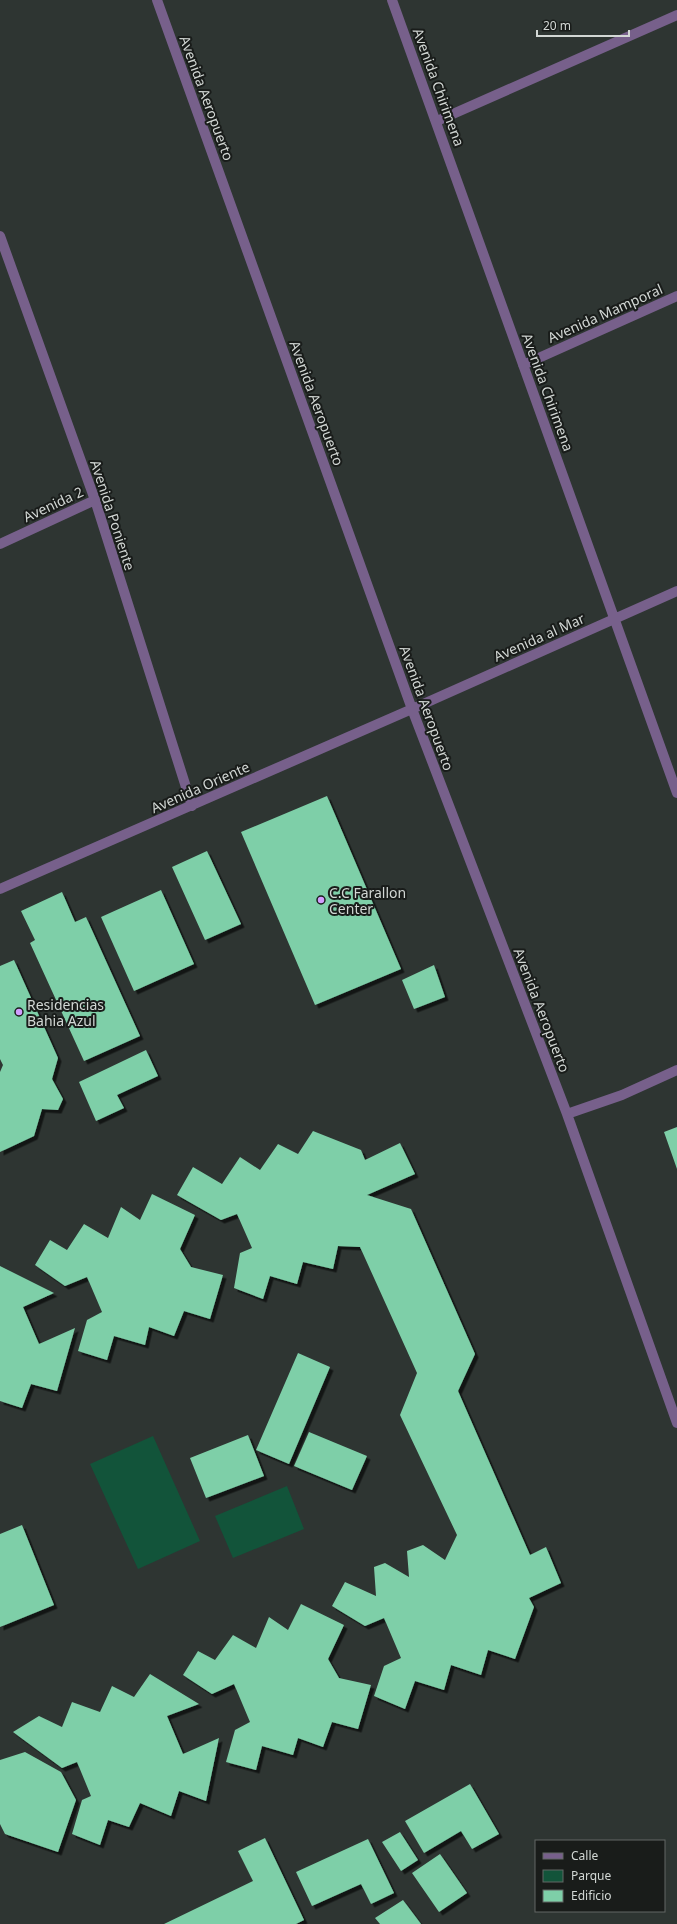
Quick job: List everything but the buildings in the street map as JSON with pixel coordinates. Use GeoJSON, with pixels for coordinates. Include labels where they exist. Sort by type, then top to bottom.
{"type":"FeatureCollection","features":[{"type":"Feature","properties":{"kind":"street","name":"Avenida Aeropuerto"},"geometry":{"type":"LineString","coordinates":[[157,0],[412,709],[567,1114],[677,1423]]}},
{"type":"Feature","properties":{"kind":"street","name":"Avenida Chirimena"},"geometry":{"type":"LineString","coordinates":[[392,0],[437,121],[677,793]]}},
{"type":"Feature","properties":{"kind":"street"},"geometry":{"type":"LineString","coordinates":[[437,121],[677,14]]}},
{"type":"Feature","properties":{"kind":"street","name":"Avenida Poniente"},"geometry":{"type":"LineString","coordinates":[[0,236],[95,500],[192,806]]}},
{"type":"Feature","properties":{"kind":"street","name":"Avenida Mamporal"},"geometry":{"type":"LineString","coordinates":[[523,365],[677,296]]}},
{"type":"Feature","properties":{"kind":"street","name":"Avenida 2"},"geometry":{"type":"LineString","coordinates":[[0,544],[95,500]]}},
{"type":"Feature","properties":{"kind":"street","name":"Avenida al Mar"},"geometry":{"type":"LineString","coordinates":[[412,709],[677,591]]}},
{"type":"Feature","properties":{"kind":"street","name":"Avenida Oriente"},"geometry":{"type":"LineString","coordinates":[[0,889],[412,709]]}},
{"type":"Feature","properties":{"kind":"street"},"geometry":{"type":"LineString","coordinates":[[567,1114],[622,1095],[677,1070]]}},
{"type":"Feature","properties":{"kind":"green space"},"geometry":{"type":"Polygon","coordinates":[[[153,1436],[200,1541],[138,1569],[90,1464],[153,1436]]]}},
{"type":"Feature","properties":{"kind":"green space"},"geometry":{"type":"Polygon","coordinates":[[[287,1486],[304,1529],[233,1558],[215,1516],[287,1486]]]}},
{"type":"Feature","properties":{"kind":"place","name":"C.C Farallon Center"},"geometry":{"type":"Point","coordinates":[321,900]}},
{"type":"Feature","properties":{"kind":"place","name":"Residencias Bahia Azul"},"geometry":{"type":"Point","coordinates":[19,1012]}}]}
